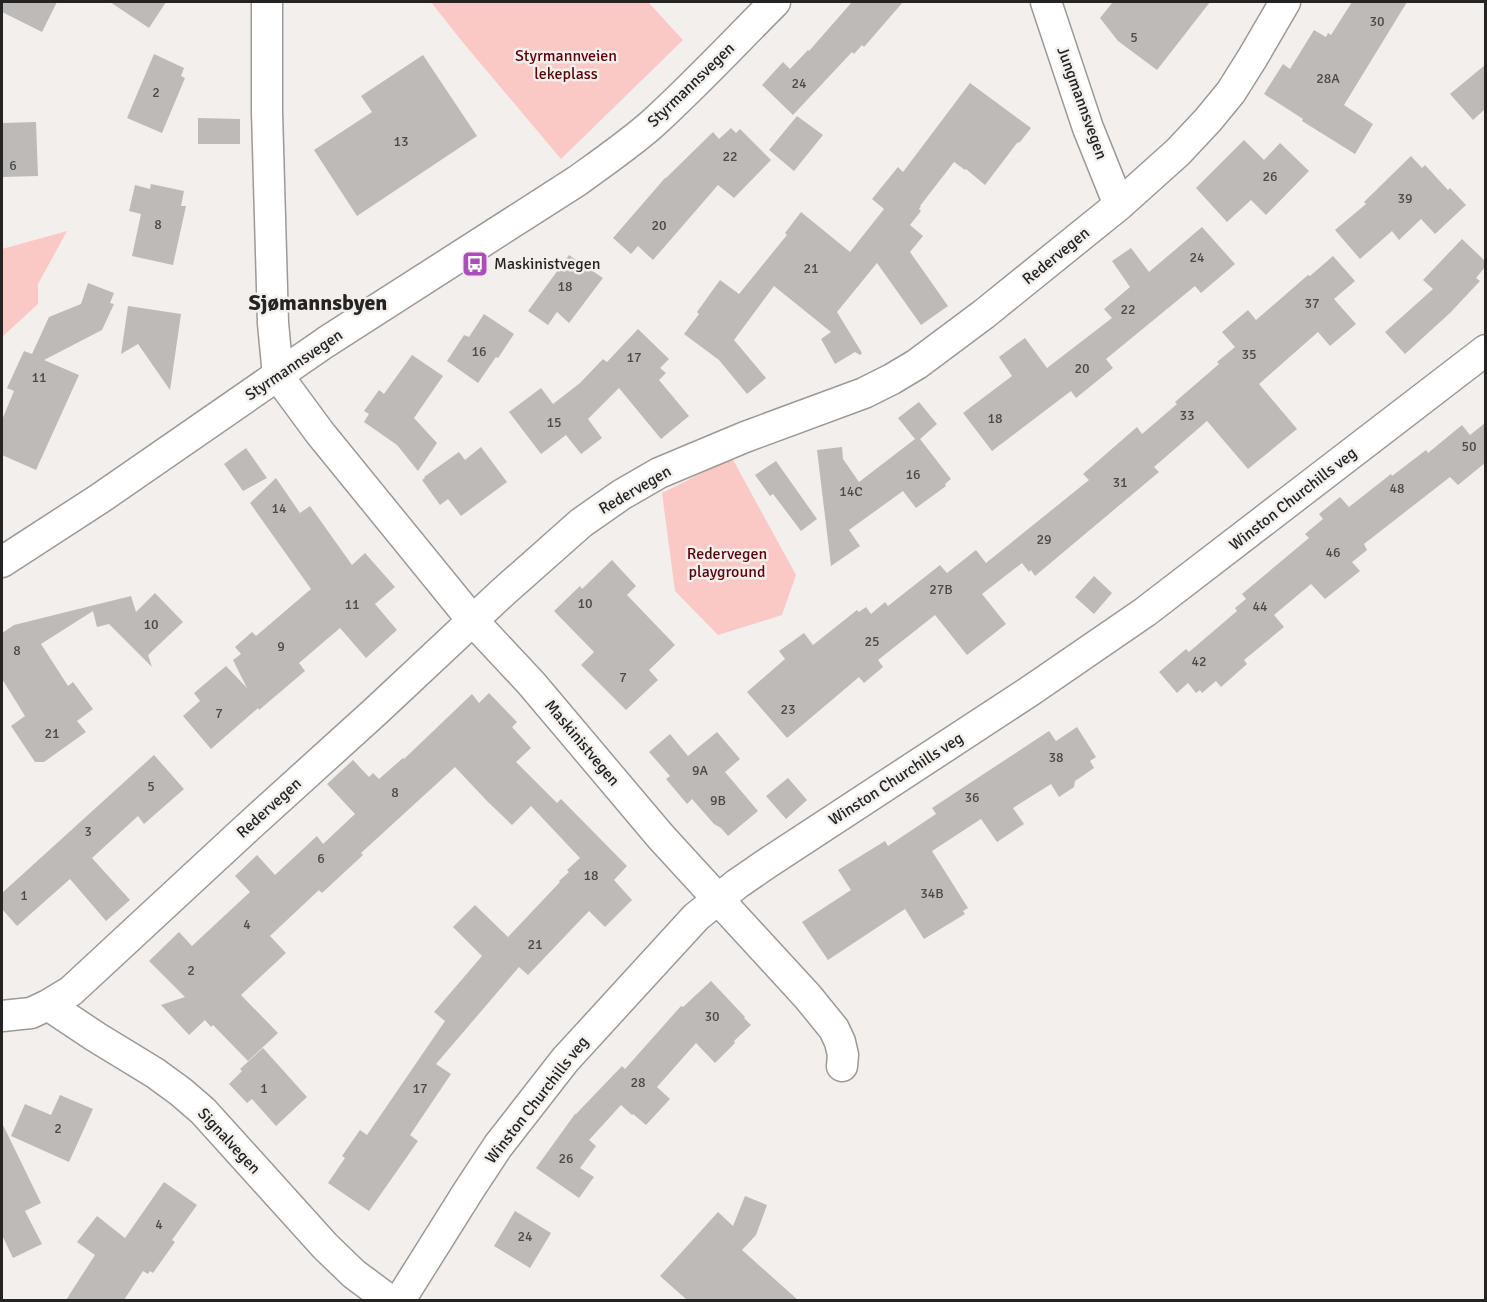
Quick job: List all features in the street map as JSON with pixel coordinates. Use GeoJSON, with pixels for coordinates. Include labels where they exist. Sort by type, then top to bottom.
{"type":"FeatureCollection","features":[{"type":"Feature","properties":{"kind":"street"},"geometry":{"type":"LineString","coordinates":[[267,2],[267,112],[273,323],[278,376]]}},
{"type":"Feature","properties":{"kind":"street","name":"Styrmannsvegen"},"geometry":{"type":"LineString","coordinates":[[2,562],[99,499],[326,342],[578,181],[649,126],[688,91],[775,2]]}},
{"type":"Feature","properties":{"kind":"street","name":"Jungmannsvegen"},"geometry":{"type":"LineString","coordinates":[[1046,2],[1088,128],[1119,205]]}},
{"type":"Feature","properties":{"kind":"street","name":"Redervegen"},"geometry":{"type":"LineString","coordinates":[[2,1016],[31,1012],[71,991],[502,593],[581,523],[621,495],[659,473],[745,437],[864,393],[892,379],[984,314],[1119,205],[1178,153],[1231,92],[1285,2]]}},
{"type":"Feature","properties":{"kind":"street","name":"Winston Churchills veg"},"geometry":{"type":"LineString","coordinates":[[400,1300],[486,1164],[534,1100],[565,1060],[696,917],[766,864],[1020,698],[1145,612],[1481,360]]}},
{"type":"Feature","properties":{"kind":"street","name":"Maskinistvegen"},"geometry":{"type":"LineString","coordinates":[[278,376],[320,433],[473,621],[531,683],[661,837],[794,981],[834,1029],[843,1055],[842,1066]]}},
{"type":"Feature","properties":{"kind":"street","name":"Signalvegen"},"geometry":{"type":"LineString","coordinates":[[48,1005],[155,1073],[203,1111],[325,1246],[354,1274],[389,1300]]}},
{"type":"Feature","properties":{"kind":"green space","name":"Styrmannveien lekeplass"},"geometry":{"type":"Polygon","coordinates":[[[431,2],[648,2],[683,40],[561,159],[431,2]]]}},
{"type":"Feature","properties":{"kind":"green space"},"geometry":{"type":"Polygon","coordinates":[[[67,231],[38,284],[38,304],[2,337],[2,249],[67,231]]]}},
{"type":"Feature","properties":{"kind":"green space","name":"Redervegen playground"},"geometry":{"type":"Polygon","coordinates":[[[732,458],[796,575],[782,615],[718,635],[675,591],[662,493],[732,458]]]}},
{"type":"Feature","properties":{"kind":"building"},"geometry":{"type":"Polygon","coordinates":[[[2,2],[57,2],[42,32],[2,12],[2,2]]]}},
{"type":"Feature","properties":{"kind":"building"},"geometry":{"type":"Polygon","coordinates":[[[110,2],[166,2],[149,28],[110,2]]]}},
{"type":"Feature","properties":{"kind":"building"},"geometry":{"type":"Polygon","coordinates":[[[852,2],[903,2],[864,47],[862,45],[854,54],[852,52],[793,115],[762,85],[783,62],[790,69],[852,2]]]}},
{"type":"Feature","properties":{"kind":"building"},"geometry":{"type":"Polygon","coordinates":[[[1113,2],[1210,2],[1157,70],[1118,41],[1100,18],[1113,2]]]}},
{"type":"Feature","properties":{"kind":"building"},"geometry":{"type":"Polygon","coordinates":[[[1352,2],[1407,2],[1344,105],[1373,124],[1355,154],[1264,94],[1283,64],[1290,69],[1314,30],[1326,37],[1328,33],[1331,35],[1352,2]]]}},
{"type":"Feature","properties":{"kind":"building"},"geometry":{"type":"Polygon","coordinates":[[[154,54],[184,68],[181,76],[185,78],[162,133],[127,118],[154,54]]]}},
{"type":"Feature","properties":{"kind":"building"},"geometry":{"type":"Polygon","coordinates":[[[423,55],[477,136],[357,216],[314,150],[372,112],[361,96],[423,55]]]}},
{"type":"Feature","properties":{"kind":"building"},"geometry":{"type":"Polygon","coordinates":[[[1485,65],[1485,109],[1473,120],[1450,94],[1485,65]]]}},
{"type":"Feature","properties":{"kind":"building"},"geometry":{"type":"Polygon","coordinates":[[[970,83],[1031,128],[985,185],[954,162],[920,206],[921,211],[910,225],[923,236],[910,252],[948,306],[921,325],[877,263],[837,312],[862,353],[860,355],[855,352],[835,364],[821,339],[831,332],[774,286],[734,340],[766,378],[747,394],[719,360],[684,334],[699,314],[697,312],[720,280],[739,294],[787,235],[785,233],[801,212],[850,252],[884,209],[872,199],[898,167],[903,172],[970,83]]]}},
{"type":"Feature","properties":{"kind":"building"},"geometry":{"type":"Polygon","coordinates":[[[797,116],[823,135],[794,171],[769,150],[797,116]]]}},
{"type":"Feature","properties":{"kind":"building"},"geometry":{"type":"Polygon","coordinates":[[[198,118],[240,119],[240,144],[198,144],[198,118]]]}},
{"type":"Feature","properties":{"kind":"building"},"geometry":{"type":"Polygon","coordinates":[[[36,122],[38,176],[2,177],[2,123],[36,122]]]}},
{"type":"Feature","properties":{"kind":"building"},"geometry":{"type":"Polygon","coordinates":[[[731,128],[736,133],[740,129],[771,160],[734,198],[718,185],[653,260],[638,246],[631,254],[613,238],[665,178],[713,132],[719,139],[731,128]]]}},
{"type":"Feature","properties":{"kind":"building"},"geometry":{"type":"Polygon","coordinates":[[[1244,140],[1264,160],[1280,143],[1309,171],[1266,215],[1251,200],[1227,222],[1196,188],[1244,140]]]}},
{"type":"Feature","properties":{"kind":"building"},"geometry":{"type":"Polygon","coordinates":[[[1411,156],[1422,168],[1425,165],[1448,190],[1450,188],[1466,205],[1435,234],[1421,219],[1399,240],[1392,231],[1360,259],[1335,230],[1366,204],[1364,202],[1411,156]]]}},
{"type":"Feature","properties":{"kind":"building"},"geometry":{"type":"Polygon","coordinates":[[[151,184],[184,191],[181,206],[186,206],[173,265],[132,256],[141,214],[129,211],[135,185],[150,189],[151,184]]]}},
{"type":"Feature","properties":{"kind":"building"},"geometry":{"type":"Polygon","coordinates":[[[1202,227],[1235,264],[1201,293],[1195,286],[1106,359],[1113,368],[1076,398],[1071,391],[992,451],[963,413],[1012,376],[999,357],[1025,338],[1047,368],[1112,318],[1104,309],[1130,287],[1112,261],[1131,248],[1149,272],[1202,227]]]}},
{"type":"Feature","properties":{"kind":"building"},"geometry":{"type":"Polygon","coordinates":[[[1462,239],[1485,261],[1485,267],[1476,278],[1480,281],[1450,313],[1405,354],[1385,332],[1433,289],[1423,280],[1462,239]]]}},
{"type":"Feature","properties":{"kind":"building"},"geometry":{"type":"Polygon","coordinates":[[[569,255],[603,278],[569,323],[557,312],[548,325],[528,311],[569,255]]]}},
{"type":"Feature","properties":{"kind":"building"},"geometry":{"type":"Polygon","coordinates":[[[1333,256],[1355,281],[1334,299],[1356,324],[1330,346],[1318,332],[1259,384],[1297,429],[1248,469],[1207,421],[1154,467],[1159,472],[1035,576],[1022,563],[982,594],[1006,624],[967,655],[935,615],[878,660],[883,667],[864,683],[859,677],[787,738],[747,692],[785,659],[779,651],[804,633],[813,645],[857,610],[859,612],[866,607],[871,614],[885,602],[888,606],[940,565],[947,573],[976,550],[986,563],[1089,480],[1083,474],[1137,427],[1142,434],[1219,364],[1217,362],[1235,347],[1222,332],[1248,310],[1256,320],[1333,256]]]}},
{"type":"Feature","properties":{"kind":"building"},"geometry":{"type":"Polygon","coordinates":[[[88,283],[114,293],[110,303],[114,304],[102,330],[44,360],[79,375],[36,470],[2,455],[2,420],[14,391],[7,388],[24,351],[32,354],[49,317],[81,304],[88,283]]]}},
{"type":"Feature","properties":{"kind":"building"},"geometry":{"type":"Polygon","coordinates":[[[128,306],[181,314],[170,390],[138,344],[121,354],[128,306]]]}},
{"type":"Feature","properties":{"kind":"building"},"geometry":{"type":"Polygon","coordinates":[[[484,314],[514,334],[478,383],[447,361],[464,335],[469,337],[484,314]]]}},
{"type":"Feature","properties":{"kind":"building"},"geometry":{"type":"Polygon","coordinates":[[[638,329],[669,359],[660,368],[666,373],[659,380],[689,416],[661,439],[619,388],[588,419],[602,438],[581,454],[566,435],[541,454],[509,412],[541,388],[553,404],[580,383],[603,359],[607,362],[638,329]]]}},
{"type":"Feature","properties":{"kind":"building"},"geometry":{"type":"Polygon","coordinates":[[[412,355],[443,376],[414,418],[437,443],[418,471],[397,445],[364,422],[369,414],[364,411],[379,390],[384,394],[412,355]]]}},
{"type":"Feature","properties":{"kind":"building"},"geometry":{"type":"Polygon","coordinates":[[[919,402],[937,424],[920,439],[951,479],[945,484],[946,486],[916,508],[903,491],[849,530],[860,546],[831,566],[817,450],[842,447],[843,459],[859,482],[915,439],[898,418],[919,402]]]}},
{"type":"Feature","properties":{"kind":"building"},"geometry":{"type":"Polygon","coordinates":[[[1485,423],[1485,463],[1458,485],[1450,477],[1364,544],[1367,550],[1352,562],[1360,571],[1325,599],[1311,584],[1274,615],[1284,627],[1244,660],[1247,664],[1221,687],[1216,681],[1202,693],[1200,690],[1196,693],[1188,683],[1177,693],[1159,672],[1186,649],[1189,652],[1237,611],[1235,608],[1246,599],[1242,594],[1309,538],[1305,534],[1323,519],[1319,514],[1340,497],[1349,507],[1426,450],[1428,453],[1462,425],[1470,435],[1485,423]]]}},
{"type":"Feature","properties":{"kind":"building"},"geometry":{"type":"Polygon","coordinates":[[[481,447],[507,482],[461,516],[448,499],[440,505],[422,480],[459,452],[465,460],[481,447]]]}},
{"type":"Feature","properties":{"kind":"building"},"geometry":{"type":"Polygon","coordinates":[[[246,448],[267,478],[243,491],[224,464],[246,448]]]}},
{"type":"Feature","properties":{"kind":"building"},"geometry":{"type":"Polygon","coordinates":[[[776,461],[817,519],[801,531],[773,494],[770,496],[755,475],[776,461]]]}},
{"type":"Feature","properties":{"kind":"building"},"geometry":{"type":"Polygon","coordinates":[[[276,478],[300,513],[310,506],[352,565],[365,553],[395,587],[375,604],[397,630],[366,658],[340,628],[299,663],[305,671],[211,749],[183,716],[200,701],[194,693],[226,666],[247,688],[233,660],[241,654],[235,647],[252,632],[256,636],[311,589],[250,503],[276,478]]]}},
{"type":"Feature","properties":{"kind":"building"},"geometry":{"type":"Polygon","coordinates":[[[612,560],[636,586],[627,595],[675,645],[649,670],[658,680],[626,710],[581,665],[594,652],[554,611],[580,586],[582,589],[612,560]]]}},
{"type":"Feature","properties":{"kind":"building"},"geometry":{"type":"Polygon","coordinates":[[[1094,576],[1112,593],[1094,614],[1075,597],[1094,576]]]}},
{"type":"Feature","properties":{"kind":"building"},"geometry":{"type":"Polygon","coordinates":[[[155,593],[183,622],[148,655],[152,667],[109,624],[97,627],[93,611],[41,644],[68,686],[73,682],[93,709],[77,721],[86,732],[44,762],[35,762],[11,726],[25,716],[2,679],[2,633],[14,625],[131,596],[136,612],[155,593]]]}},
{"type":"Feature","properties":{"kind":"building"},"geometry":{"type":"Polygon","coordinates":[[[489,693],[517,722],[512,727],[531,748],[516,762],[557,803],[561,799],[627,866],[614,880],[632,900],[605,927],[589,911],[528,975],[519,967],[436,1064],[451,1074],[410,1135],[418,1141],[369,1211],[328,1183],[345,1158],[342,1156],[360,1130],[367,1135],[445,1021],[434,1012],[482,956],[453,927],[475,905],[508,937],[580,858],[531,806],[512,825],[455,767],[361,853],[363,855],[322,893],[319,890],[270,936],[286,953],[241,995],[278,1033],[248,1061],[213,1025],[211,1027],[205,1020],[189,1035],[161,1005],[185,997],[149,961],[179,932],[192,946],[250,892],[235,876],[257,855],[275,875],[317,836],[323,844],[355,814],[327,784],[353,760],[369,777],[373,773],[379,779],[404,759],[472,694],[479,703],[489,693]]]}},
{"type":"Feature","properties":{"kind":"building"},"geometry":{"type":"Polygon","coordinates":[[[1077,727],[1096,757],[1090,761],[1094,768],[1075,781],[1074,787],[1059,797],[1051,784],[1013,808],[1024,824],[997,842],[981,819],[932,851],[968,908],[963,911],[965,914],[924,939],[905,909],[828,960],[802,922],[851,890],[838,870],[885,841],[888,846],[936,814],[932,808],[1049,731],[1056,741],[1077,727]]]}},
{"type":"Feature","properties":{"kind":"building"},"geometry":{"type":"Polygon","coordinates":[[[717,732],[740,759],[725,772],[758,811],[728,836],[692,799],[687,804],[666,779],[670,776],[649,752],[670,734],[688,756],[717,732]]]}},
{"type":"Feature","properties":{"kind":"building"},"geometry":{"type":"Polygon","coordinates":[[[154,755],[184,789],[144,824],[138,816],[92,858],[130,900],[106,921],[70,879],[17,926],[2,909],[2,893],[154,755]]]}},
{"type":"Feature","properties":{"kind":"building"},"geometry":{"type":"Polygon","coordinates":[[[788,778],[807,800],[786,819],[766,796],[788,778]]]}},
{"type":"Feature","properties":{"kind":"building"},"geometry":{"type":"Polygon","coordinates":[[[711,981],[751,1025],[734,1041],[735,1043],[715,1063],[696,1043],[657,1087],[670,1099],[646,1125],[621,1105],[589,1140],[596,1146],[580,1168],[594,1177],[579,1198],[536,1168],[575,1114],[622,1066],[625,1069],[681,1006],[683,1007],[711,981]]]}},
{"type":"Feature","properties":{"kind":"building"},"geometry":{"type":"Polygon","coordinates":[[[263,1048],[307,1097],[276,1126],[252,1099],[247,1103],[229,1084],[242,1071],[240,1069],[263,1048]]]}},
{"type":"Feature","properties":{"kind":"building"},"geometry":{"type":"Polygon","coordinates":[[[60,1095],[93,1109],[69,1162],[11,1136],[25,1104],[51,1115],[60,1095]]]}},
{"type":"Feature","properties":{"kind":"building"},"geometry":{"type":"Polygon","coordinates":[[[2,1123],[41,1203],[25,1211],[42,1244],[13,1258],[2,1235],[2,1123]]]}},
{"type":"Feature","properties":{"kind":"building"},"geometry":{"type":"Polygon","coordinates":[[[164,1182],[197,1205],[172,1240],[175,1242],[153,1273],[150,1271],[148,1274],[143,1271],[124,1300],[66,1300],[95,1255],[77,1242],[97,1216],[125,1238],[164,1182]]]}},
{"type":"Feature","properties":{"kind":"building"},"geometry":{"type":"Polygon","coordinates":[[[745,1196],[767,1205],[756,1235],[742,1250],[798,1300],[687,1300],[660,1276],[718,1212],[733,1226],[745,1196]]]}},
{"type":"Feature","properties":{"kind":"building"},"geometry":{"type":"Polygon","coordinates":[[[515,1211],[551,1233],[530,1268],[494,1246],[515,1211]]]}},
{"type":"Feature","properties":{"kind":"place","name":"Maskinistvegen"},"geometry":{"type":"Point","coordinates":[475,264]}},
{"type":"Feature","properties":{"kind":"district","name":"Sjømannsbyen"},"geometry":{"type":"Point","coordinates":[318,302]}}]}
